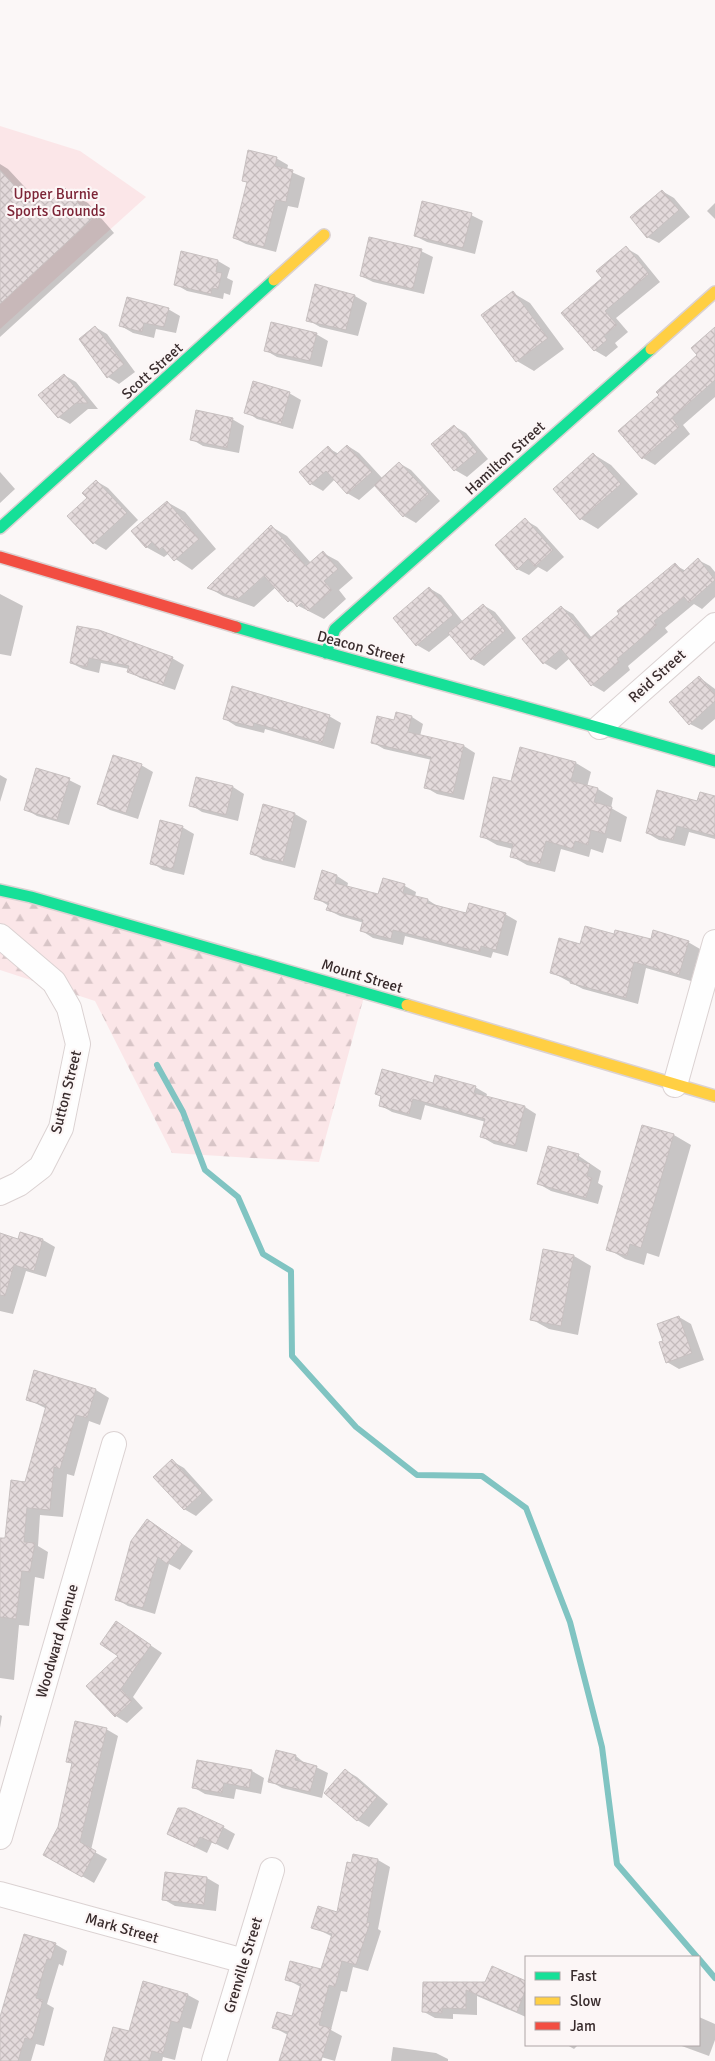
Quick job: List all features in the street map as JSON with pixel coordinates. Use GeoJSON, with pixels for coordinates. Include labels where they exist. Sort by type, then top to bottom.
{"type":"FeatureCollection","features":[{"type":"Feature","properties":{"kind":"main road","name":"Scott Street"},"geometry":{"type":"LineString","coordinates":[[0,528],[324,236]]}},
{"type":"Feature","properties":{"kind":"main road","name":"Hamilton Street"},"geometry":{"type":"LineString","coordinates":[[326,653],[335,629],[715,292]]}},
{"type":"Feature","properties":{"kind":"main road","name":"Deacon Street"},"geometry":{"type":"LineString","coordinates":[[0,557],[326,653],[600,728],[715,762]]}},
{"type":"Feature","properties":{"kind":"main road","name":"Mount Street"},"geometry":{"type":"LineString","coordinates":[[0,890],[265,963],[715,1096]]}},
{"type":"Feature","properties":{"kind":"street","name":"Reid Street"},"geometry":{"type":"LineString","coordinates":[[600,728],[715,625]]}},
{"type":"Feature","properties":{"kind":"street","name":"Sutton Street"},"geometry":{"type":"LineString","coordinates":[[0,936],[54,982],[69,1008],[78,1044],[61,1128],[41,1167],[19,1184],[0,1193]]}},
{"type":"Feature","properties":{"kind":"street"},"geometry":{"type":"LineString","coordinates":[[675,1085],[715,942]]}},
{"type":"Feature","properties":{"kind":"street","name":"Woodward Avenue"},"geometry":{"type":"LineString","coordinates":[[0,1837],[114,1444]]}},
{"type":"Feature","properties":{"kind":"street","name":"Grenville Street"},"geometry":{"type":"LineString","coordinates":[[214,2061],[272,1870]]}},
{"type":"Feature","properties":{"kind":"street","name":"Mark Street"},"geometry":{"type":"LineString","coordinates":[[0,1894],[244,1961]]}},
{"type":"Feature","properties":{"kind":"green space","name":"Upper Burnie Sports Grounds"},"geometry":{"type":"Polygon","coordinates":[[[0,126],[80,151],[146,197],[0,329],[0,126]]]}},
{"type":"Feature","properties":{"kind":"green space"},"geometry":{"type":"Polygon","coordinates":[[[0,890],[365,993],[319,1162],[172,1153],[95,1001],[0,970],[0,890]]]}},
{"type":"Feature","properties":{"kind":"building"},"geometry":{"type":"Polygon","coordinates":[[[248,150],[277,157],[275,166],[293,170],[286,202],[276,200],[264,247],[233,238],[247,182],[242,181],[248,150]]]}},
{"type":"Feature","properties":{"kind":"building"},"geometry":{"type":"Polygon","coordinates":[[[0,170],[30,203],[42,192],[50,202],[65,188],[92,219],[0,304],[0,170]]]}},
{"type":"Feature","properties":{"kind":"building"},"geometry":{"type":"Polygon","coordinates":[[[662,190],[679,210],[647,238],[630,217],[662,190]]]}},
{"type":"Feature","properties":{"kind":"building"},"geometry":{"type":"Polygon","coordinates":[[[422,201],[472,213],[463,248],[414,236],[422,201]]]}},
{"type":"Feature","properties":{"kind":"building"},"geometry":{"type":"Polygon","coordinates":[[[369,237],[422,249],[413,289],[360,276],[369,237]]]}},
{"type":"Feature","properties":{"kind":"building"},"geometry":{"type":"Polygon","coordinates":[[[626,246],[649,274],[605,311],[617,325],[604,336],[607,340],[594,351],[561,313],[602,278],[596,271],[626,246]]]}},
{"type":"Feature","properties":{"kind":"building"},"geometry":{"type":"Polygon","coordinates":[[[181,251],[218,260],[216,272],[222,273],[218,289],[212,288],[211,294],[174,285],[181,251]]]}},
{"type":"Feature","properties":{"kind":"building"},"geometry":{"type":"Polygon","coordinates":[[[315,284],[355,295],[346,330],[306,321],[315,284]]]}},
{"type":"Feature","properties":{"kind":"building"},"geometry":{"type":"Polygon","coordinates":[[[513,291],[548,338],[516,362],[481,315],[513,291]]]}},
{"type":"Feature","properties":{"kind":"building"},"geometry":{"type":"Polygon","coordinates":[[[127,297],[169,308],[164,327],[144,323],[142,332],[119,326],[127,297]]]}},
{"type":"Feature","properties":{"kind":"building"},"geometry":{"type":"Polygon","coordinates":[[[271,322],[317,333],[310,361],[264,351],[271,322]]]}},
{"type":"Feature","properties":{"kind":"building"},"geometry":{"type":"Polygon","coordinates":[[[95,326],[124,364],[107,378],[79,339],[95,326]]]}},
{"type":"Feature","properties":{"kind":"building"},"geometry":{"type":"Polygon","coordinates":[[[715,327],[715,380],[672,418],[679,427],[642,459],[618,431],[659,395],[656,392],[697,355],[691,348],[715,327]]]}},
{"type":"Feature","properties":{"kind":"building"},"geometry":{"type":"Polygon","coordinates":[[[64,374],[88,403],[76,403],[58,418],[38,395],[64,374]]]}},
{"type":"Feature","properties":{"kind":"building"},"geometry":{"type":"Polygon","coordinates":[[[253,381],[290,392],[281,424],[244,413],[253,381]]]}},
{"type":"Feature","properties":{"kind":"building"},"geometry":{"type":"Polygon","coordinates":[[[196,410],[233,418],[227,448],[190,440],[196,410]]]}},
{"type":"Feature","properties":{"kind":"building"},"geometry":{"type":"Polygon","coordinates":[[[454,425],[477,452],[454,471],[431,444],[454,425]]]}},
{"type":"Feature","properties":{"kind":"building"},"geometry":{"type":"Polygon","coordinates":[[[347,445],[372,472],[347,494],[326,471],[310,485],[299,472],[328,446],[336,455],[347,445]]]}},
{"type":"Feature","properties":{"kind":"building"},"geometry":{"type":"Polygon","coordinates":[[[593,453],[621,484],[580,520],[553,489],[593,453]]]}},
{"type":"Feature","properties":{"kind":"building"},"geometry":{"type":"Polygon","coordinates":[[[399,462],[429,494],[403,517],[374,485],[399,462]]]}},
{"type":"Feature","properties":{"kind":"building"},"geometry":{"type":"Polygon","coordinates":[[[96,480],[127,513],[93,544],[67,516],[87,498],[82,493],[96,480]]]}},
{"type":"Feature","properties":{"kind":"building"},"geometry":{"type":"Polygon","coordinates":[[[167,501],[199,539],[174,561],[162,547],[159,550],[152,542],[146,548],[131,531],[167,501]]]}},
{"type":"Feature","properties":{"kind":"building"},"geometry":{"type":"Polygon","coordinates":[[[525,518],[553,550],[535,567],[528,559],[517,570],[495,545],[525,518]]]}},
{"type":"Feature","properties":{"kind":"building"},"geometry":{"type":"Polygon","coordinates":[[[271,525],[306,566],[323,551],[338,569],[324,581],[332,590],[308,611],[301,603],[297,607],[291,599],[288,602],[264,576],[238,599],[207,588],[271,525]]]}},
{"type":"Feature","properties":{"kind":"building"},"geometry":{"type":"Polygon","coordinates":[[[698,558],[715,580],[689,603],[684,597],[654,621],[657,625],[617,659],[619,662],[591,686],[561,649],[543,664],[522,639],[561,606],[589,639],[619,614],[617,611],[675,563],[683,572],[698,558]]]}},
{"type":"Feature","properties":{"kind":"building"},"geometry":{"type":"Polygon","coordinates":[[[429,587],[453,615],[416,646],[393,618],[429,587]]]}},
{"type":"Feature","properties":{"kind":"building"},"geometry":{"type":"Polygon","coordinates":[[[483,604],[505,631],[471,660],[448,633],[483,604]]]}},
{"type":"Feature","properties":{"kind":"building"},"geometry":{"type":"Polygon","coordinates":[[[77,626],[99,630],[173,657],[163,685],[127,672],[129,666],[89,658],[87,667],[70,663],[77,626]]]}},
{"type":"Feature","properties":{"kind":"building"},"geometry":{"type":"Polygon","coordinates":[[[699,676],[715,694],[715,701],[689,725],[669,702],[699,676]]]}},
{"type":"Feature","properties":{"kind":"building"},"geometry":{"type":"Polygon","coordinates":[[[232,686],[330,715],[322,743],[254,723],[253,727],[223,719],[232,686]]]}},
{"type":"Feature","properties":{"kind":"building"},"geometry":{"type":"Polygon","coordinates":[[[396,712],[412,716],[408,732],[464,745],[453,794],[424,788],[431,757],[371,743],[377,716],[394,720],[396,712]]]}},
{"type":"Feature","properties":{"kind":"building"},"geometry":{"type":"Polygon","coordinates":[[[520,747],[576,762],[571,781],[598,788],[594,802],[612,807],[605,834],[591,830],[588,845],[575,841],[573,849],[546,841],[540,864],[510,857],[513,844],[480,837],[493,777],[511,781],[520,747]]]}},
{"type":"Feature","properties":{"kind":"building"},"geometry":{"type":"Polygon","coordinates":[[[113,755],[142,764],[126,813],[97,804],[113,755]]]}},
{"type":"Feature","properties":{"kind":"building"},"geometry":{"type":"Polygon","coordinates":[[[36,768],[70,778],[57,820],[24,810],[36,768]]]}},
{"type":"Feature","properties":{"kind":"building"},"geometry":{"type":"Polygon","coordinates":[[[196,777],[233,786],[226,815],[189,806],[196,777]]]}},
{"type":"Feature","properties":{"kind":"building"},"geometry":{"type":"Polygon","coordinates":[[[657,790],[697,801],[700,792],[715,796],[715,836],[677,826],[673,840],[646,833],[657,790]]]}},
{"type":"Feature","properties":{"kind":"building"},"geometry":{"type":"Polygon","coordinates":[[[263,804],[295,813],[283,862],[250,854],[263,804]]]}},
{"type":"Feature","properties":{"kind":"building"},"geometry":{"type":"Polygon","coordinates":[[[160,820],[183,826],[173,869],[150,864],[160,820]]]}},
{"type":"Feature","properties":{"kind":"building"},"geometry":{"type":"Polygon","coordinates":[[[322,870],[337,875],[335,883],[378,894],[383,878],[405,884],[403,893],[428,899],[427,903],[466,913],[469,903],[506,913],[496,950],[481,946],[480,952],[393,930],[391,939],[360,931],[363,920],[326,910],[329,903],[314,899],[322,870]]]}},
{"type":"Feature","properties":{"kind":"building"},"geometry":{"type":"Polygon","coordinates":[[[585,926],[614,934],[615,930],[651,939],[653,930],[689,941],[679,975],[634,962],[626,998],[570,983],[571,979],[550,973],[559,938],[580,944],[585,926]]]}},
{"type":"Feature","properties":{"kind":"building"},"geometry":{"type":"Polygon","coordinates":[[[382,1069],[433,1083],[435,1075],[476,1086],[474,1093],[525,1106],[515,1146],[480,1137],[485,1119],[413,1099],[409,1114],[379,1106],[381,1096],[375,1094],[382,1069]]]}},
{"type":"Feature","properties":{"kind":"building"},"geometry":{"type":"Polygon","coordinates":[[[642,1125],[674,1134],[641,1248],[630,1244],[627,1256],[606,1250],[642,1125]]]}},
{"type":"Feature","properties":{"kind":"building"},"geometry":{"type":"Polygon","coordinates":[[[548,1146],[579,1154],[577,1160],[590,1164],[587,1176],[592,1178],[586,1198],[537,1184],[548,1146]]]}},
{"type":"Feature","properties":{"kind":"building"},"geometry":{"type":"Polygon","coordinates":[[[20,1232],[43,1239],[34,1271],[14,1265],[5,1296],[0,1295],[0,1233],[18,1239],[20,1232]]]}},
{"type":"Feature","properties":{"kind":"building"},"geometry":{"type":"Polygon","coordinates":[[[543,1249],[574,1255],[561,1326],[530,1320],[543,1249]]]}},
{"type":"Feature","properties":{"kind":"building"},"geometry":{"type":"Polygon","coordinates":[[[679,1316],[692,1353],[666,1363],[659,1342],[663,1341],[657,1324],[679,1316]]]}},
{"type":"Feature","properties":{"kind":"building"},"geometry":{"type":"Polygon","coordinates":[[[34,1370],[96,1389],[87,1418],[76,1415],[60,1469],[54,1467],[50,1510],[27,1508],[24,1542],[35,1543],[30,1572],[22,1571],[16,1619],[0,1617],[0,1538],[5,1538],[11,1480],[25,1482],[46,1406],[26,1400],[34,1370]]]}},
{"type":"Feature","properties":{"kind":"building"},"geometry":{"type":"Polygon","coordinates":[[[172,1459],[202,1493],[184,1510],[153,1477],[172,1459]]]}},
{"type":"Feature","properties":{"kind":"building"},"geometry":{"type":"Polygon","coordinates":[[[147,1519],[182,1544],[167,1564],[158,1557],[143,1608],[115,1600],[131,1541],[147,1519]]]}},
{"type":"Feature","properties":{"kind":"building"},"geometry":{"type":"Polygon","coordinates":[[[116,1621],[151,1645],[121,1689],[132,1701],[115,1717],[86,1686],[118,1656],[100,1644],[116,1621]]]}},
{"type":"Feature","properties":{"kind":"building"},"geometry":{"type":"Polygon","coordinates":[[[75,1721],[107,1728],[80,1842],[96,1851],[82,1877],[43,1855],[58,1827],[72,1763],[66,1762],[75,1721]]]}},
{"type":"Feature","properties":{"kind":"building"},"geometry":{"type":"Polygon","coordinates":[[[276,1750],[296,1755],[295,1760],[317,1766],[310,1792],[268,1782],[276,1750]]]}},
{"type":"Feature","properties":{"kind":"building"},"geometry":{"type":"Polygon","coordinates":[[[197,1760],[252,1770],[249,1788],[224,1783],[222,1793],[192,1788],[197,1760]]]}},
{"type":"Feature","properties":{"kind":"building"},"geometry":{"type":"Polygon","coordinates":[[[345,1769],[377,1797],[357,1821],[324,1793],[345,1769]]]}},
{"type":"Feature","properties":{"kind":"building"},"geometry":{"type":"Polygon","coordinates":[[[178,1808],[185,1808],[224,1826],[216,1844],[200,1837],[195,1847],[167,1834],[178,1808]]]}},
{"type":"Feature","properties":{"kind":"building"},"geometry":{"type":"Polygon","coordinates":[[[353,1854],[378,1859],[367,1922],[370,1923],[356,1965],[342,1961],[335,1987],[329,1985],[319,2025],[331,2028],[321,2061],[279,2061],[288,2032],[272,2028],[277,2012],[292,2016],[301,1984],[285,1980],[290,1961],[321,1969],[332,1934],[311,1928],[318,1906],[337,1912],[347,1862],[351,1863],[353,1854]]]}},
{"type":"Feature","properties":{"kind":"building"},"geometry":{"type":"Polygon","coordinates":[[[165,1872],[207,1877],[204,1905],[162,1900],[165,1872]]]}},
{"type":"Feature","properties":{"kind":"building"},"geometry":{"type":"Polygon","coordinates":[[[24,1934],[56,1943],[51,1960],[47,1959],[36,1998],[43,2000],[32,2040],[25,2038],[18,2061],[0,2061],[0,2017],[24,1934]]]}},
{"type":"Feature","properties":{"kind":"building"},"geometry":{"type":"Polygon","coordinates":[[[492,1966],[525,1981],[525,1992],[517,2012],[466,1990],[466,2009],[442,2008],[442,2013],[422,2012],[423,1982],[485,1982],[492,1966]]]}},
{"type":"Feature","properties":{"kind":"building"},"geometry":{"type":"Polygon","coordinates":[[[143,1981],[188,1994],[179,2023],[171,2021],[163,2054],[152,2051],[149,2061],[104,2061],[113,2027],[129,2031],[143,1981]]]}},
{"type":"Feature","properties":{"kind":"waterway"},"geometry":{"type":"LineString","coordinates":[[157,1065],[183,1112],[205,1170],[238,1197],[263,1254],[291,1271],[292,1356],[356,1427],[417,1475],[482,1476],[526,1508],[570,1622],[602,1747],[617,1864],[696,1956]]}},
{"type":"Feature","properties":{"kind":"waterway"},"geometry":{"type":"LineString","coordinates":[[700,1960],[715,1978]]}},
{"type":"Feature","properties":{"kind":"traffic: fast"},"geometry":{"type":"LineString","coordinates":[[0,528],[274,280]]}},
{"type":"Feature","properties":{"kind":"traffic: fast"},"geometry":{"type":"LineString","coordinates":[[326,653],[335,629],[651,349]]}},
{"type":"Feature","properties":{"kind":"traffic: fast"},"geometry":{"type":"LineString","coordinates":[[236,627],[715,761]]}},
{"type":"Feature","properties":{"kind":"traffic: fast"},"geometry":{"type":"LineString","coordinates":[[0,890],[31,897],[407,1005]]}},
{"type":"Feature","properties":{"kind":"traffic: slow"},"geometry":{"type":"LineString","coordinates":[[274,280],[324,235]]}},
{"type":"Feature","properties":{"kind":"traffic: slow"},"geometry":{"type":"LineString","coordinates":[[651,349],[715,292]]}},
{"type":"Feature","properties":{"kind":"traffic: slow"},"geometry":{"type":"LineString","coordinates":[[407,1005],[715,1096]]}},
{"type":"Feature","properties":{"kind":"traffic: jam"},"geometry":{"type":"LineString","coordinates":[[0,557],[236,627]]}}]}
